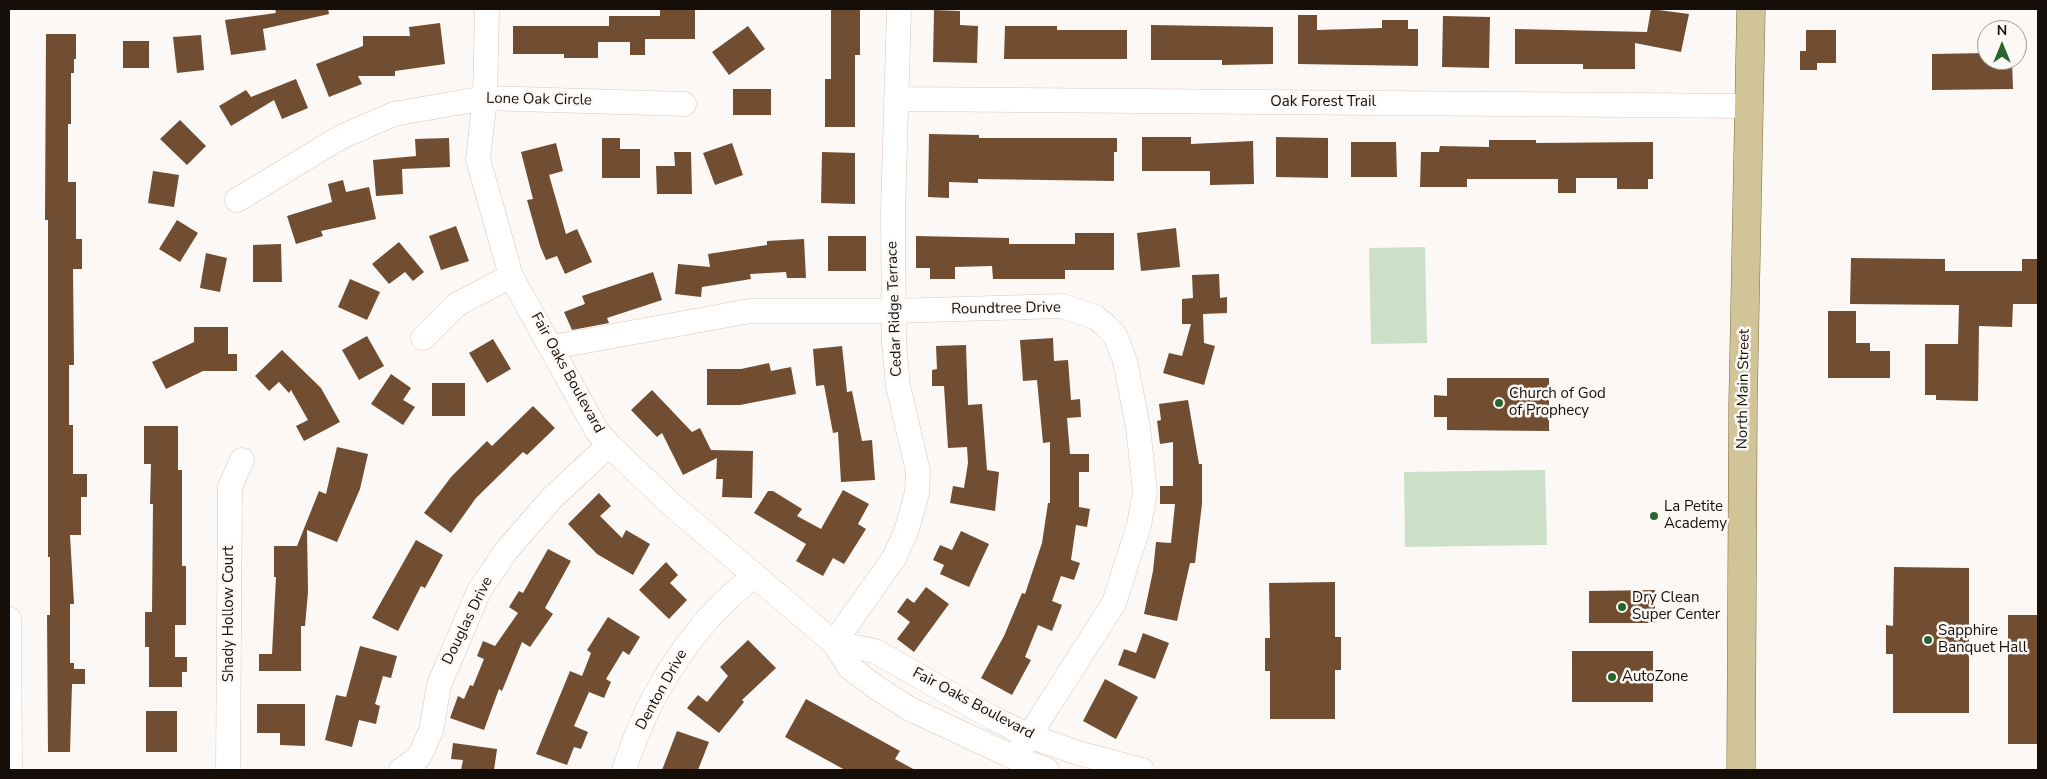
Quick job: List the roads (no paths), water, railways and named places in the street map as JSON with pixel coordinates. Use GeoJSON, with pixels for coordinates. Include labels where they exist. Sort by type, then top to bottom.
{"type":"FeatureCollection","features":[{"type":"Feature","properties":{"kind":"main road","name":"North Main Street"},"geometry":{"type":"LineString","coordinates":[[1741,770],[1743,403],[1751,9]]}},
{"type":"Feature","properties":{"kind":"street","name":"Fair Oaks Boulevard"},"geometry":{"type":"LineString","coordinates":[[487,9],[485,98],[478,159],[512,276],[597,431],[609,445],[672,505],[814,628],[834,643],[849,667],[877,688],[926,717],[1047,770]]}},
{"type":"Feature","properties":{"kind":"street","name":"Cedar Ridge Terrace"},"geometry":{"type":"LineString","coordinates":[[834,643],[894,558],[906,532],[917,493],[918,471],[898,386],[893,312],[899,9]]}},
{"type":"Feature","properties":{"kind":"street","name":"Lone Oak Circle"},"geometry":{"type":"LineString","coordinates":[[237,200],[341,136],[394,114],[485,98],[684,104]]}},
{"type":"Feature","properties":{"kind":"street","name":"Oak Forest Trail"},"geometry":{"type":"LineString","coordinates":[[896,99],[1750,106]]}},
{"type":"Feature","properties":{"kind":"street"},"geometry":{"type":"LineString","coordinates":[[423,338],[456,305],[512,276]]}},
{"type":"Feature","properties":{"kind":"street","name":"Roundtree Drive"},"geometry":{"type":"LineString","coordinates":[[552,347],[750,312],[893,312],[1062,306],[1095,317],[1115,336],[1125,361],[1138,427],[1145,492],[1139,526],[1114,603],[1016,758]]}},
{"type":"Feature","properties":{"kind":"street","name":"Douglas Drive"},"geometry":{"type":"LineString","coordinates":[[401,770],[419,757],[431,731],[438,685],[479,592],[506,551],[552,498],[609,445]]}},
{"type":"Feature","properties":{"kind":"street","name":"Shady Hollow Court"},"geometry":{"type":"LineString","coordinates":[[228,770],[230,487],[242,460]]}},
{"type":"Feature","properties":{"kind":"street","name":"Denton Drive"},"geometry":{"type":"LineString","coordinates":[[624,770],[635,739],[675,662],[703,624],[754,575]]}},
{"type":"Feature","properties":{"kind":"street"},"geometry":{"type":"LineString","coordinates":[[9,619],[10,770]]}},
{"type":"Feature","properties":{"kind":"street","name":"Fair Oaks Boulevard"},"geometry":{"type":"LineString","coordinates":[[834,643],[875,651],[991,717],[1030,736],[1078,753],[1142,770]]}},
{"type":"Feature","properties":{"kind":"place","name":"Church of God of Prophecy"},"geometry":{"type":"Point","coordinates":[1499,403]}},
{"type":"Feature","properties":{"kind":"place","name":"La Petite Academy"},"geometry":{"type":"Point","coordinates":[1654,516]}},
{"type":"Feature","properties":{"kind":"place","name":"Dry Clean Super Center"},"geometry":{"type":"Point","coordinates":[1622,607]}},
{"type":"Feature","properties":{"kind":"place","name":"Sapphire Banquet Hall"},"geometry":{"type":"Point","coordinates":[1928,640]}},
{"type":"Feature","properties":{"kind":"place","name":"AutoZone"},"geometry":{"type":"Point","coordinates":[1612,677]}}]}
